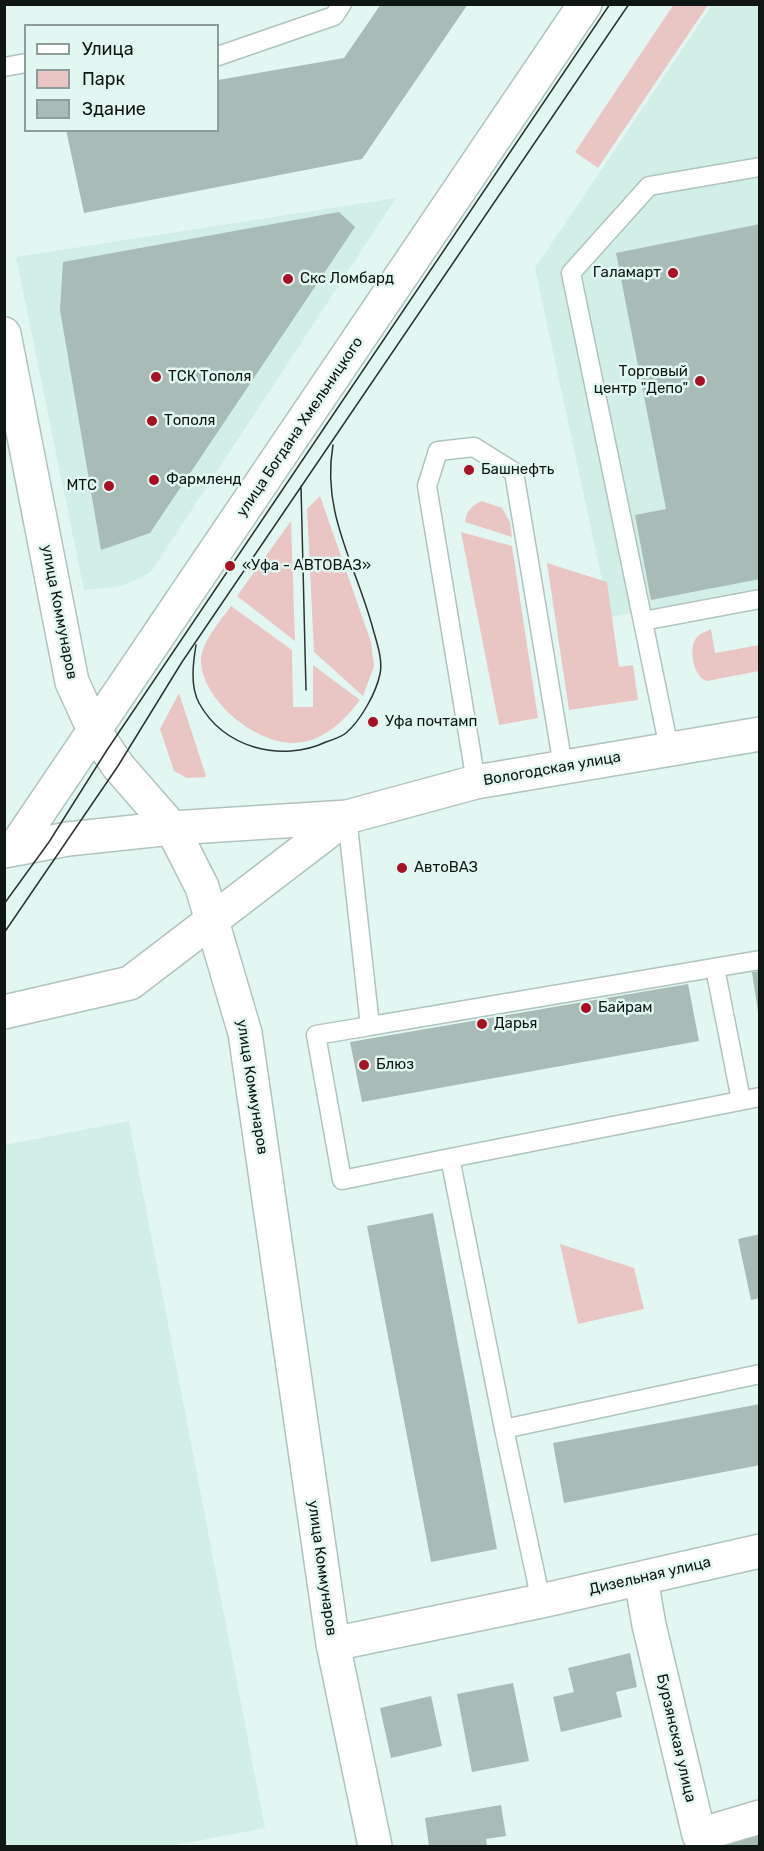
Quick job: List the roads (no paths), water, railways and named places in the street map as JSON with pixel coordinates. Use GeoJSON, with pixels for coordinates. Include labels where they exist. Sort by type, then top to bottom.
{"type":"FeatureCollection","features":[{"type":"Feature","properties":{"kind":"street","name":"улица Богдана Хмельницкого"},"geometry":{"type":"LineString","coordinates":[[9,850],[95,732],[585,4]]}},
{"type":"Feature","properties":{"kind":"street","name":"улица Коммунаров"},"geometry":{"type":"LineString","coordinates":[[4,334],[72,682],[95,732],[118,766],[172,828],[202,887],[246,1033],[333,1644],[375,1846]]}},
{"type":"Feature","properties":{"kind":"street","name":"Вологодская улица"},"geometry":{"type":"LineString","coordinates":[[9,850],[68,839],[172,828],[347,817],[476,782],[759,734]]}},
{"type":"Feature","properties":{"kind":"street","name":"Вологодская улица"},"geometry":{"type":"LineString","coordinates":[[4,1012],[130,983],[347,817]]}},
{"type":"Feature","properties":{"kind":"street","name":"Дизельная улица"},"geometry":{"type":"LineString","coordinates":[[333,1644],[541,1601],[759,1551]]}},
{"type":"Feature","properties":{"kind":"street","name":"Бурзянская улица"},"geometry":{"type":"LineString","coordinates":[[641,1578],[649,1625],[699,1835],[759,1817]]}},
{"type":"Feature","properties":{"kind":"lane"},"geometry":{"type":"LineString","coordinates":[[219,56],[334,16],[342,4]]}},
{"type":"Feature","properties":{"kind":"lane"},"geometry":{"type":"LineString","coordinates":[[4,67],[24,63]]}},
{"type":"Feature","properties":{"kind":"lane"},"geometry":{"type":"LineString","coordinates":[[669,748],[571,273],[649,186],[759,167]]}},
{"type":"Feature","properties":{"kind":"lane"},"geometry":{"type":"LineString","coordinates":[[476,782],[427,486],[438,451],[474,447],[514,472],[563,766]]}},
{"type":"Feature","properties":{"kind":"lane"},"geometry":{"type":"LineString","coordinates":[[643,621],[759,598]]}},
{"type":"Feature","properties":{"kind":"lane"},"geometry":{"type":"LineString","coordinates":[[347,817],[370,1026]]}},
{"type":"Feature","properties":{"kind":"lane"},"geometry":{"type":"LineString","coordinates":[[716,968],[750,1098],[342,1180],[316,1035],[759,960]]}},
{"type":"Feature","properties":{"kind":"lane"},"geometry":{"type":"LineString","coordinates":[[450,1158],[541,1601]]}},
{"type":"Feature","properties":{"kind":"lane"},"geometry":{"type":"LineString","coordinates":[[504,1429],[759,1374]]}},
{"type":"Feature","properties":{"kind":"tram line"},"geometry":{"type":"LineString","coordinates":[[4,904],[49,842],[107,750],[610,4]]}},
{"type":"Feature","properties":{"kind":"tram line"},"geometry":{"type":"LineString","coordinates":[[4,933],[118,766],[182,662],[629,4]]}},
{"type":"Feature","properties":{"kind":"tram line"},"geometry":{"type":"LineString","coordinates":[[196,645],[193,682],[199,703],[223,731],[238,741],[273,751],[309,748],[344,734],[352,728],[362,714],[378,681],[381,669],[380,657],[366,606],[336,516],[331,470],[333,445]]}},
{"type":"Feature","properties":{"kind":"tram line"},"geometry":{"type":"LineString","coordinates":[[301,486],[306,690]]}},
{"type":"Feature","properties":{"kind":"place","name":"Галамарт"},"geometry":{"type":"Point","coordinates":[673,273]}},
{"type":"Feature","properties":{"kind":"place","name":"Скс Ломбард"},"geometry":{"type":"Point","coordinates":[288,279]}},
{"type":"Feature","properties":{"kind":"place","name":"ТСК Тополя"},"geometry":{"type":"Point","coordinates":[156,377]}},
{"type":"Feature","properties":{"kind":"place","name":"Торговый центр \"Депо\""},"geometry":{"type":"Point","coordinates":[700,381]}},
{"type":"Feature","properties":{"kind":"place","name":"Тополя"},"geometry":{"type":"Point","coordinates":[152,421]}},
{"type":"Feature","properties":{"kind":"place","name":"Башнефть"},"geometry":{"type":"Point","coordinates":[469,470]}},
{"type":"Feature","properties":{"kind":"place","name":"Фармленд"},"geometry":{"type":"Point","coordinates":[154,480]}},
{"type":"Feature","properties":{"kind":"place","name":"МТС"},"geometry":{"type":"Point","coordinates":[109,486]}},
{"type":"Feature","properties":{"kind":"place","name":"«Уфа - АВТОВАЗ»"},"geometry":{"type":"Point","coordinates":[230,566]}},
{"type":"Feature","properties":{"kind":"place","name":"Уфа почтамп"},"geometry":{"type":"Point","coordinates":[373,722]}},
{"type":"Feature","properties":{"kind":"place","name":"АвтоВАЗ"},"geometry":{"type":"Point","coordinates":[402,868]}},
{"type":"Feature","properties":{"kind":"place","name":"Байрам"},"geometry":{"type":"Point","coordinates":[586,1008]}},
{"type":"Feature","properties":{"kind":"place","name":"Дарья"},"geometry":{"type":"Point","coordinates":[482,1024]}},
{"type":"Feature","properties":{"kind":"place","name":"Блюз"},"geometry":{"type":"Point","coordinates":[364,1065]}}]}
